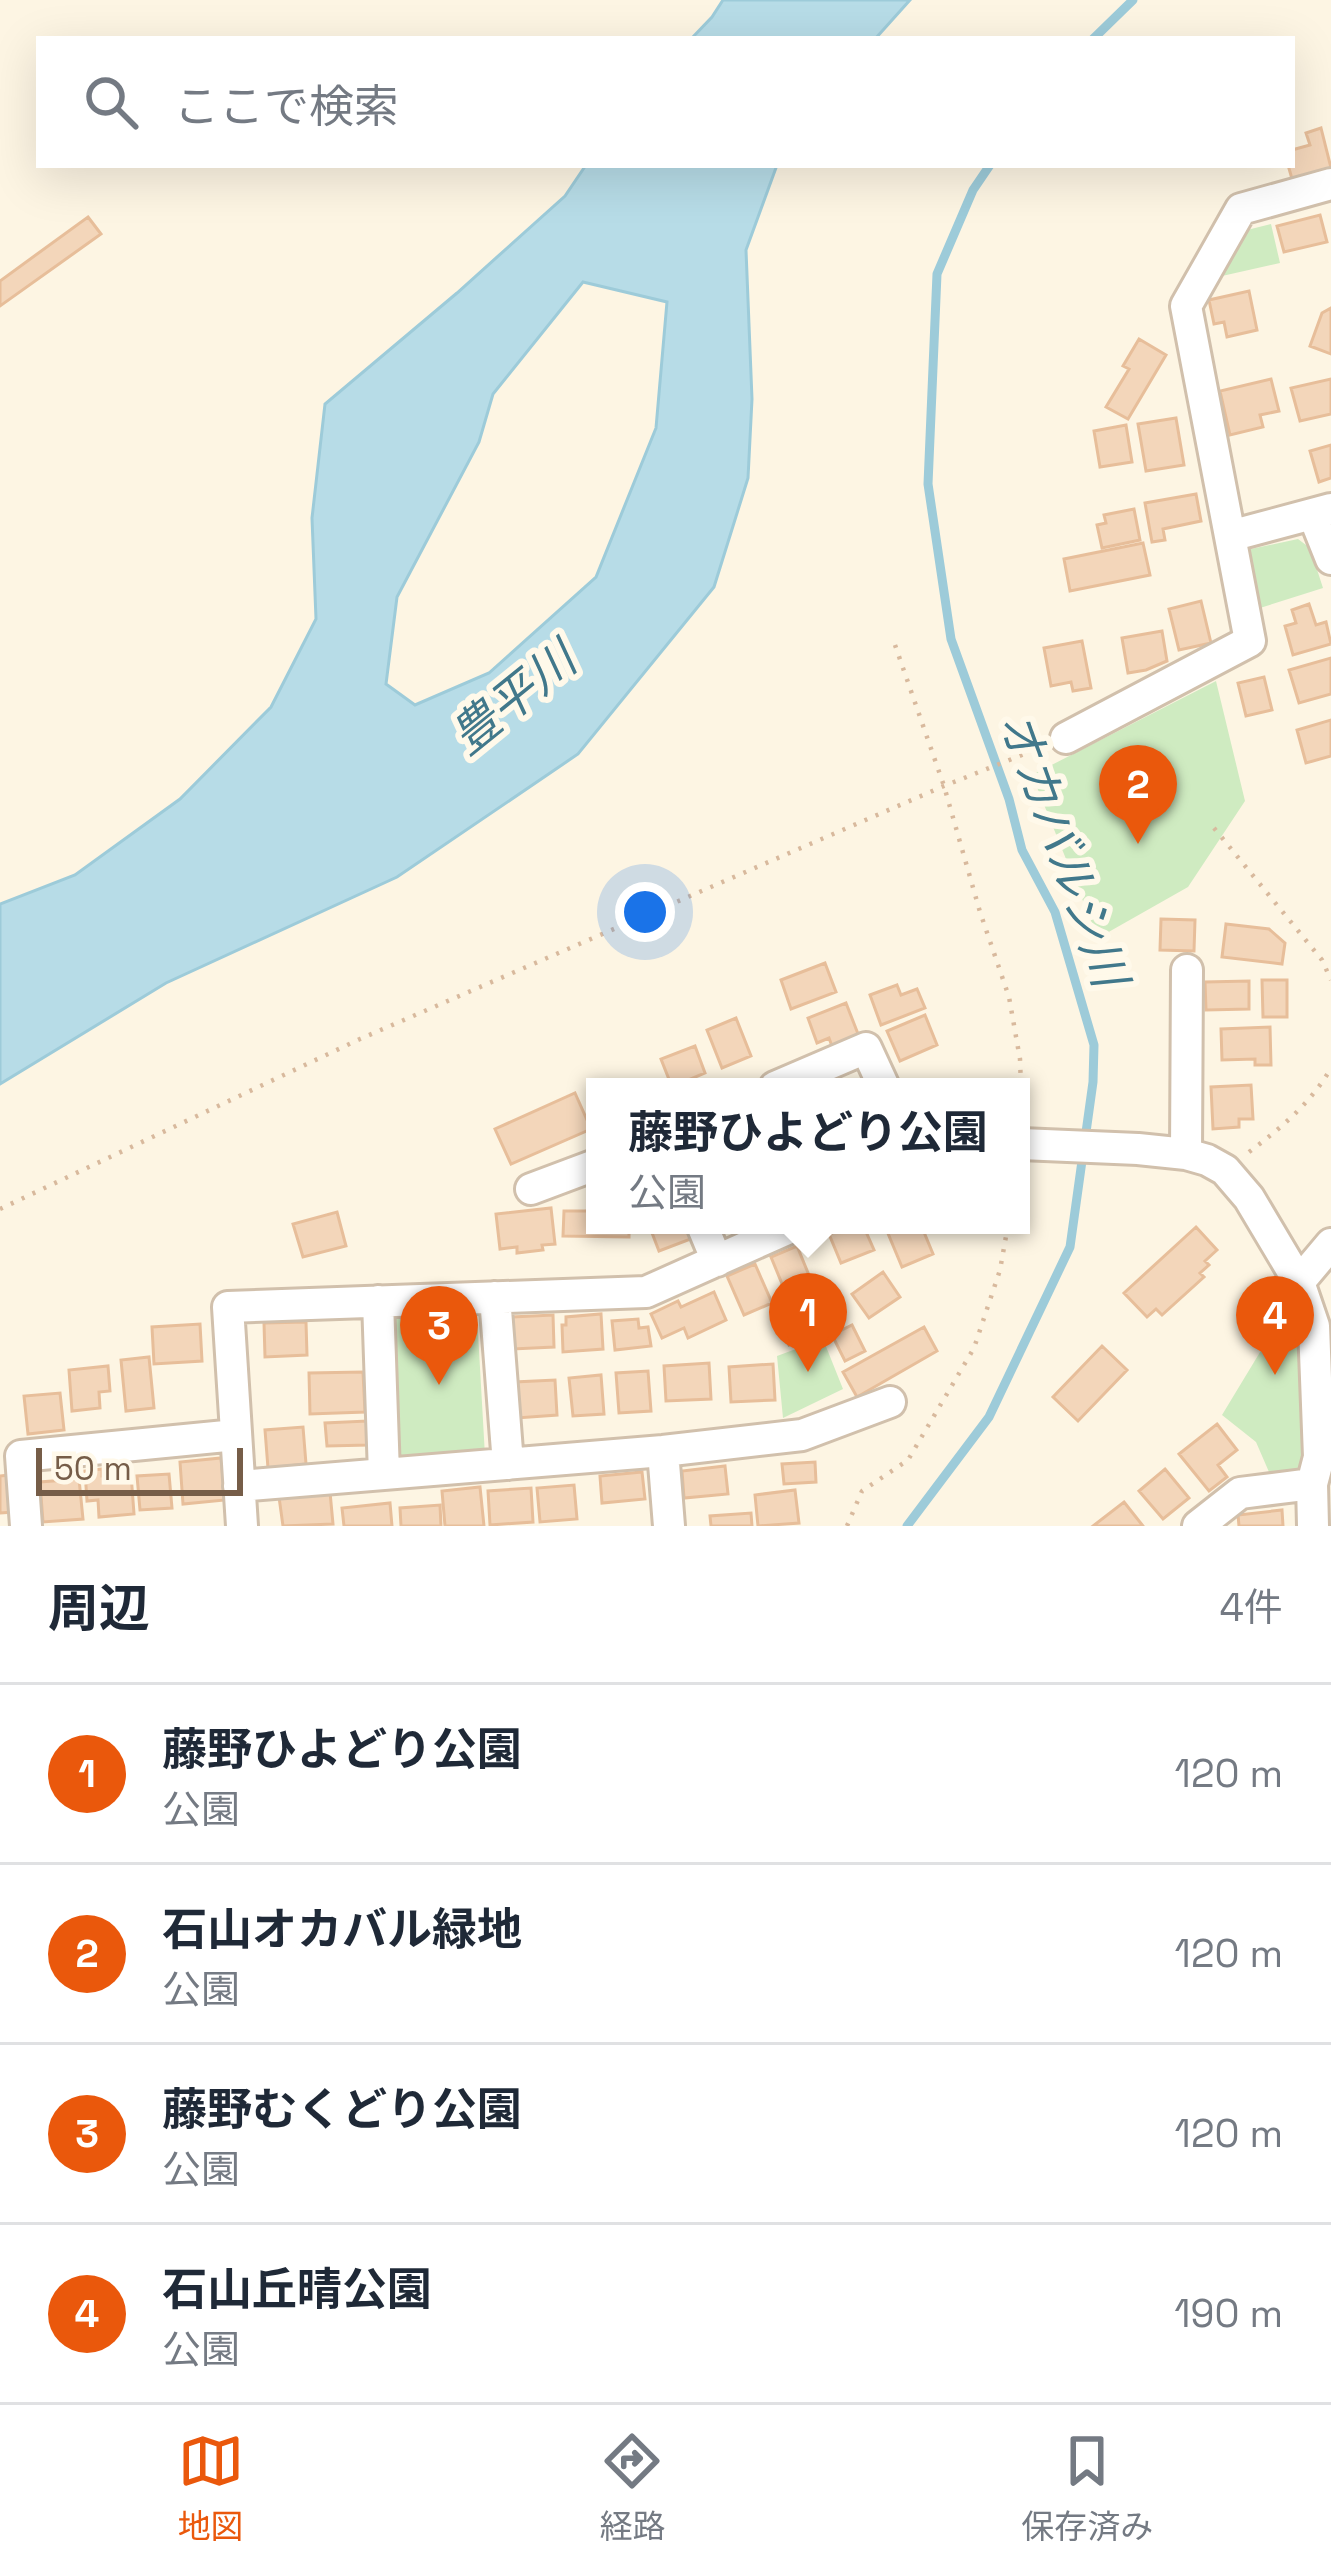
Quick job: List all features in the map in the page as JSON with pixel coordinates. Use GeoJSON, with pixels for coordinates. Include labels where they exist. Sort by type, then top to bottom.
{"type":"FeatureCollection","features":[{"type":"Feature","properties":{"kind":"street"},"geometry":{"type":"LineString","coordinates":[[1066,738],[1250,641],[1186,306],[1240,209],[1331,184]]}},
{"type":"Feature","properties":{"kind":"street"},"geometry":{"type":"LineString","coordinates":[[1230,536],[1322,511],[1331,559]]}},
{"type":"Feature","properties":{"kind":"street"},"geometry":{"type":"LineString","coordinates":[[1186,1154],[1187,970]]}},
{"type":"Feature","properties":{"kind":"street"},"geometry":{"type":"LineString","coordinates":[[796,1078],[866,1048],[880,1078]]}},
{"type":"Feature","properties":{"kind":"street"},"geometry":{"type":"LineString","coordinates":[[1030,1144],[1186,1154],[1226,1170],[1249,1198],[1322,1323],[1317,1506],[1240,1493],[1198,1526]]}},
{"type":"Feature","properties":{"kind":"street"},"geometry":{"type":"LineString","coordinates":[[531,1189],[586,1168]]}},
{"type":"Feature","properties":{"kind":"street"},"geometry":{"type":"LineString","coordinates":[[706,1234],[717,1261]]}},
{"type":"Feature","properties":{"kind":"street"},"geometry":{"type":"LineString","coordinates":[[242,1526],[228,1307],[646,1292],[776,1234]]}},
{"type":"Feature","properties":{"kind":"street"},"geometry":{"type":"LineString","coordinates":[[1299,1282],[1331,1244]]}},
{"type":"Feature","properties":{"kind":"street"},"geometry":{"type":"LineString","coordinates":[[495,1297],[508,1464]]}},
{"type":"Feature","properties":{"kind":"street"},"geometry":{"type":"LineString","coordinates":[[378,1301],[385,1474]]}},
{"type":"Feature","properties":{"kind":"street"},"geometry":{"type":"LineString","coordinates":[[239,1486],[802,1435],[890,1402]]}},
{"type":"Feature","properties":{"kind":"street"},"geometry":{"type":"LineString","coordinates":[[26,1526],[11,1456],[236,1436]]}},
{"type":"Feature","properties":{"kind":"street"},"geometry":{"type":"LineString","coordinates":[[663,1451],[669,1526]]}},
{"type":"Feature","properties":{"kind":"path"},"geometry":{"type":"LineString","coordinates":[[895,645],[1009,997],[1021,1078]]}},
{"type":"Feature","properties":{"kind":"path"},"geometry":{"type":"LineString","coordinates":[[0,1209],[359,1039],[944,786],[1066,738]]}},
{"type":"Feature","properties":{"kind":"path"},"geometry":{"type":"LineString","coordinates":[[1214,828],[1322,960],[1331,980]]}},
{"type":"Feature","properties":{"kind":"path"},"geometry":{"type":"LineString","coordinates":[[1226,1170],[1317,1093],[1331,1068]]}},
{"type":"Feature","properties":{"kind":"path"},"geometry":{"type":"LineString","coordinates":[[847,1526],[862,1491],[908,1460],[974,1348],[1000,1270],[1006,1234]]}},
{"type":"Feature","properties":{"kind":"green space"},"geometry":{"type":"Polygon","coordinates":[[[1271,224],[1280,263],[1222,276],[1247,230],[1271,224]]]}},
{"type":"Feature","properties":{"kind":"green space"},"geometry":{"type":"Polygon","coordinates":[[[1298,539],[1310,548],[1323,588],[1260,608],[1246,550],[1298,539]]]}},
{"type":"Feature","properties":{"kind":"green space"},"geometry":{"type":"Polygon","coordinates":[[[1216,681],[1245,801],[1188,887],[1098,938],[1032,775],[1216,681]]]}},
{"type":"Feature","properties":{"kind":"green space"},"geometry":{"type":"Polygon","coordinates":[[[393,1313],[477,1315],[485,1456],[401,1461],[393,1313]]]}},
{"type":"Feature","properties":{"kind":"green space"},"geometry":{"type":"Polygon","coordinates":[[[1300,1324],[1308,1455],[1296,1472],[1269,1472],[1256,1442],[1222,1415],[1271,1334],[1300,1324]]]}},
{"type":"Feature","properties":{"kind":"green space"},"geometry":{"type":"Polygon","coordinates":[[[823,1339],[843,1389],[783,1418],[777,1356],[823,1339]]]}},
{"type":"Feature","properties":{"kind":"water"},"geometry":{"type":"Polygon","coordinates":[[[723,0],[910,0],[878,36],[694,36],[723,0]]]}},
{"type":"Feature","properties":{"kind":"water","name":"豊平川"},"geometry":{"type":"Polygon","coordinates":[[[584,168],[776,168],[746,250],[752,399],[748,478],[714,587],[578,754],[397,877],[166,983],[0,1084],[0,904],[75,875],[180,799],[271,707],[316,619],[312,518],[325,404],[565,196],[584,168]],[[583,282],[493,394],[479,442],[397,597],[386,684],[415,705],[489,673],[596,577],[656,428],[667,302],[583,282]]]}},
{"type":"Feature","properties":{"kind":"building"},"geometry":{"type":"Polygon","coordinates":[[[1321,128],[1331,168],[1292,179],[1289,168],[1295,168],[1295,149],[1310,145],[1306,133],[1321,128]]]}},
{"type":"Feature","properties":{"kind":"building"},"geometry":{"type":"Polygon","coordinates":[[[1320,215],[1327,242],[1284,252],[1277,226],[1320,215]]]}},
{"type":"Feature","properties":{"kind":"building"},"geometry":{"type":"Polygon","coordinates":[[[88,217],[101,234],[0,306],[0,281],[88,217]]]}},
{"type":"Feature","properties":{"kind":"building"},"geometry":{"type":"Polygon","coordinates":[[[1249,291],[1257,330],[1227,337],[1224,322],[1214,324],[1209,300],[1249,291]]]}},
{"type":"Feature","properties":{"kind":"building"},"geometry":{"type":"Polygon","coordinates":[[[1331,308],[1331,354],[1310,346],[1322,313],[1331,308]]]}},
{"type":"Feature","properties":{"kind":"building"},"geometry":{"type":"Polygon","coordinates":[[[1139,339],[1166,355],[1128,419],[1106,407],[1129,369],[1123,366],[1139,339]]]}},
{"type":"Feature","properties":{"kind":"building"},"geometry":{"type":"Polygon","coordinates":[[[1271,379],[1279,411],[1260,415],[1263,427],[1230,435],[1220,391],[1271,379]]]}},
{"type":"Feature","properties":{"kind":"building"},"geometry":{"type":"Polygon","coordinates":[[[1331,379],[1331,414],[1300,421],[1291,388],[1331,379]]]}},
{"type":"Feature","properties":{"kind":"building"},"geometry":{"type":"Polygon","coordinates":[[[1176,418],[1184,465],[1146,471],[1138,424],[1176,418]]]}},
{"type":"Feature","properties":{"kind":"building"},"geometry":{"type":"Polygon","coordinates":[[[1126,425],[1132,462],[1100,467],[1094,431],[1126,425]]]}},
{"type":"Feature","properties":{"kind":"building"},"geometry":{"type":"Polygon","coordinates":[[[1331,445],[1331,478],[1319,482],[1310,451],[1331,445]]]}},
{"type":"Feature","properties":{"kind":"building"},"geometry":{"type":"Polygon","coordinates":[[[1196,494],[1201,521],[1163,529],[1165,540],[1152,542],[1145,503],[1196,494]]]}},
{"type":"Feature","properties":{"kind":"building"},"geometry":{"type":"Polygon","coordinates":[[[1134,509],[1140,540],[1102,548],[1097,525],[1106,523],[1104,515],[1134,509]]]}},
{"type":"Feature","properties":{"kind":"building"},"geometry":{"type":"Polygon","coordinates":[[[1143,543],[1150,575],[1070,591],[1064,559],[1143,543]]]}},
{"type":"Feature","properties":{"kind":"building"},"geometry":{"type":"Polygon","coordinates":[[[1201,601],[1211,643],[1179,650],[1169,609],[1201,601]]]}},
{"type":"Feature","properties":{"kind":"building"},"geometry":{"type":"Polygon","coordinates":[[[1309,604],[1316,625],[1326,622],[1331,644],[1293,655],[1285,626],[1296,623],[1292,610],[1309,604]]]}},
{"type":"Feature","properties":{"kind":"building"},"geometry":{"type":"Polygon","coordinates":[[[1162,631],[1167,661],[1128,673],[1122,638],[1162,631]]]}},
{"type":"Feature","properties":{"kind":"building"},"geometry":{"type":"Polygon","coordinates":[[[1082,641],[1091,688],[1073,691],[1071,682],[1051,686],[1044,648],[1082,641]]]}},
{"type":"Feature","properties":{"kind":"building"},"geometry":{"type":"Polygon","coordinates":[[[1331,658],[1331,694],[1299,703],[1289,670],[1331,658]]]}},
{"type":"Feature","properties":{"kind":"building"},"geometry":{"type":"Polygon","coordinates":[[[1264,677],[1272,710],[1246,716],[1238,683],[1264,677]]]}},
{"type":"Feature","properties":{"kind":"building"},"geometry":{"type":"Polygon","coordinates":[[[1331,720],[1331,756],[1306,763],[1297,730],[1331,720]]]}},
{"type":"Feature","properties":{"kind":"building"},"geometry":{"type":"Polygon","coordinates":[[[1161,919],[1195,920],[1194,951],[1160,950],[1161,919]]]}},
{"type":"Feature","properties":{"kind":"building"},"geometry":{"type":"Polygon","coordinates":[[[1226,924],[1269,929],[1285,943],[1282,964],[1222,957],[1226,924]]]}},
{"type":"Feature","properties":{"kind":"building"},"geometry":{"type":"Polygon","coordinates":[[[825,963],[836,992],[791,1009],[781,980],[825,963]]]}},
{"type":"Feature","properties":{"kind":"building"},"geometry":{"type":"Polygon","coordinates":[[[1262,980],[1287,980],[1287,1017],[1263,1017],[1262,980]]]}},
{"type":"Feature","properties":{"kind":"building"},"geometry":{"type":"Polygon","coordinates":[[[1249,981],[1249,1009],[1206,1010],[1205,982],[1249,981]]]}},
{"type":"Feature","properties":{"kind":"building"},"geometry":{"type":"Polygon","coordinates":[[[897,985],[901,995],[917,989],[925,1008],[881,1025],[870,995],[897,985]]]}},
{"type":"Feature","properties":{"kind":"building"},"geometry":{"type":"Polygon","coordinates":[[[846,1003],[860,1039],[833,1049],[829,1038],[817,1043],[808,1018],[846,1003]]]}},
{"type":"Feature","properties":{"kind":"building"},"geometry":{"type":"Polygon","coordinates":[[[925,1015],[937,1045],[900,1061],[887,1031],[925,1015]]]}},
{"type":"Feature","properties":{"kind":"building"},"geometry":{"type":"Polygon","coordinates":[[[736,1018],[751,1056],[722,1068],[707,1030],[736,1018]]]}},
{"type":"Feature","properties":{"kind":"building"},"geometry":{"type":"Polygon","coordinates":[[[1270,1027],[1271,1065],[1255,1065],[1255,1059],[1222,1060],[1221,1029],[1270,1027]]]}},
{"type":"Feature","properties":{"kind":"building"},"geometry":{"type":"Polygon","coordinates":[[[695,1046],[705,1073],[668,1078],[661,1059],[695,1046]]]}},
{"type":"Feature","properties":{"kind":"building"},"geometry":{"type":"Polygon","coordinates":[[[1251,1085],[1253,1119],[1239,1119],[1239,1127],[1213,1129],[1211,1087],[1251,1085]]]}},
{"type":"Feature","properties":{"kind":"building"},"geometry":{"type":"Polygon","coordinates":[[[575,1093],[586,1118],[586,1131],[511,1164],[495,1129],[575,1093]]]}},
{"type":"Feature","properties":{"kind":"building"},"geometry":{"type":"Polygon","coordinates":[[[551,1208],[555,1244],[517,1253],[517,1247],[500,1249],[496,1214],[551,1208]]]}},
{"type":"Feature","properties":{"kind":"building"},"geometry":{"type":"Polygon","coordinates":[[[564,1211],[586,1211],[586,1234],[629,1237],[563,1236],[564,1211]]]}},
{"type":"Feature","properties":{"kind":"building"},"geometry":{"type":"Polygon","coordinates":[[[337,1212],[346,1246],[303,1257],[293,1224],[337,1212]]]}},
{"type":"Feature","properties":{"kind":"building"},"geometry":{"type":"Polygon","coordinates":[[[1196,1227],[1217,1250],[1205,1261],[1209,1265],[1200,1273],[1204,1277],[1162,1315],[1156,1309],[1147,1317],[1124,1293],[1196,1227]]]}},
{"type":"Feature","properties":{"kind":"building"},"geometry":{"type":"Polygon","coordinates":[[[652,1234],[695,1234],[696,1237],[659,1251],[652,1234]]]}},
{"type":"Feature","properties":{"kind":"building"},"geometry":{"type":"Polygon","coordinates":[[[829,1234],[867,1234],[874,1250],[841,1263],[829,1234]]]}},
{"type":"Feature","properties":{"kind":"building"},"geometry":{"type":"Polygon","coordinates":[[[888,1234],[925,1234],[933,1254],[902,1267],[888,1234]]]}},
{"type":"Feature","properties":{"kind":"building"},"geometry":{"type":"Polygon","coordinates":[[[797,1246],[813,1285],[787,1296],[771,1257],[797,1246]]]}},
{"type":"Feature","properties":{"kind":"building"},"geometry":{"type":"Polygon","coordinates":[[[755,1264],[772,1303],[744,1315],[727,1276],[755,1264]]]}},
{"type":"Feature","properties":{"kind":"building"},"geometry":{"type":"Polygon","coordinates":[[[883,1272],[900,1297],[869,1318],[852,1294],[883,1272]]]}},
{"type":"Feature","properties":{"kind":"building"},"geometry":{"type":"Polygon","coordinates":[[[714,1292],[726,1320],[688,1338],[684,1328],[662,1338],[651,1314],[714,1292]]]}},
{"type":"Feature","properties":{"kind":"building"},"geometry":{"type":"Polygon","coordinates":[[[819,1300],[831,1326],[789,1345],[777,1319],[819,1300]]]}},
{"type":"Feature","properties":{"kind":"building"},"geometry":{"type":"Polygon","coordinates":[[[601,1314],[603,1349],[563,1352],[566,1317],[601,1314]]]}},
{"type":"Feature","properties":{"kind":"building"},"geometry":{"type":"Polygon","coordinates":[[[553,1315],[554,1347],[513,1349],[512,1317],[553,1315]]]}},
{"type":"Feature","properties":{"kind":"building"},"geometry":{"type":"Polygon","coordinates":[[[638,1319],[639,1328],[648,1327],[651,1346],[615,1350],[612,1321],[638,1319]]]}},
{"type":"Feature","properties":{"kind":"building"},"geometry":{"type":"Polygon","coordinates":[[[306,1322],[307,1355],[265,1357],[264,1323],[306,1322]]]}},
{"type":"Feature","properties":{"kind":"building"},"geometry":{"type":"Polygon","coordinates":[[[200,1324],[202,1361],[154,1364],[152,1327],[200,1324]]]}},
{"type":"Feature","properties":{"kind":"building"},"geometry":{"type":"Polygon","coordinates":[[[852,1325],[865,1351],[845,1361],[832,1335],[852,1325]]]}},
{"type":"Feature","properties":{"kind":"building"},"geometry":{"type":"Polygon","coordinates":[[[924,1327],[937,1351],[857,1397],[843,1372],[924,1327]]]}},
{"type":"Feature","properties":{"kind":"building"},"geometry":{"type":"Polygon","coordinates":[[[1102,1346],[1127,1370],[1078,1421],[1053,1397],[1102,1346]]]}},
{"type":"Feature","properties":{"kind":"building"},"geometry":{"type":"Polygon","coordinates":[[[149,1357],[154,1408],[126,1411],[121,1360],[149,1357]]]}},
{"type":"Feature","properties":{"kind":"building"},"geometry":{"type":"Polygon","coordinates":[[[709,1363],[711,1399],[666,1401],[664,1366],[709,1363]]]}},
{"type":"Feature","properties":{"kind":"building"},"geometry":{"type":"Polygon","coordinates":[[[773,1364],[775,1400],[731,1402],[729,1367],[773,1364]]]}},
{"type":"Feature","properties":{"kind":"building"},"geometry":{"type":"Polygon","coordinates":[[[108,1366],[110,1391],[99,1392],[100,1408],[72,1411],[69,1370],[108,1366]]]}},
{"type":"Feature","properties":{"kind":"building"},"geometry":{"type":"Polygon","coordinates":[[[648,1371],[651,1411],[619,1413],[616,1373],[648,1371]]]}},
{"type":"Feature","properties":{"kind":"building"},"geometry":{"type":"Polygon","coordinates":[[[363,1372],[365,1412],[310,1414],[309,1373],[363,1372]]]}},
{"type":"Feature","properties":{"kind":"building"},"geometry":{"type":"Polygon","coordinates":[[[601,1375],[604,1414],[573,1416],[569,1378],[601,1375]]]}},
{"type":"Feature","properties":{"kind":"building"},"geometry":{"type":"Polygon","coordinates":[[[555,1380],[557,1415],[517,1418],[515,1382],[555,1380]]]}},
{"type":"Feature","properties":{"kind":"building"},"geometry":{"type":"Polygon","coordinates":[[[60,1393],[64,1430],[28,1434],[24,1396],[60,1393]]]}},
{"type":"Feature","properties":{"kind":"building"},"geometry":{"type":"Polygon","coordinates":[[[367,1421],[368,1445],[327,1446],[325,1423],[367,1421]]]}},
{"type":"Feature","properties":{"kind":"building"},"geometry":{"type":"Polygon","coordinates":[[[1217,1424],[1237,1450],[1218,1465],[1227,1477],[1209,1491],[1179,1454],[1217,1424]]]}},
{"type":"Feature","properties":{"kind":"building"},"geometry":{"type":"Polygon","coordinates":[[[303,1427],[306,1464],[268,1468],[265,1430],[303,1427]]]}},
{"type":"Feature","properties":{"kind":"building"},"geometry":{"type":"Polygon","coordinates":[[[221,1458],[225,1500],[183,1504],[180,1462],[221,1458]]]}},
{"type":"Feature","properties":{"kind":"building"},"geometry":{"type":"Polygon","coordinates":[[[815,1462],[816,1482],[784,1484],[782,1464],[815,1462]]]}},
{"type":"Feature","properties":{"kind":"building"},"geometry":{"type":"Polygon","coordinates":[[[725,1466],[728,1494],[684,1498],[682,1471],[725,1466]]]}},
{"type":"Feature","properties":{"kind":"building"},"geometry":{"type":"Polygon","coordinates":[[[102,1469],[102,1476],[131,1474],[134,1514],[99,1517],[98,1500],[87,1501],[85,1471],[102,1469]]]}},
{"type":"Feature","properties":{"kind":"building"},"geometry":{"type":"Polygon","coordinates":[[[1165,1469],[1189,1498],[1163,1519],[1139,1491],[1165,1469]]]}},
{"type":"Feature","properties":{"kind":"building"},"geometry":{"type":"Polygon","coordinates":[[[642,1472],[645,1499],[602,1503],[600,1476],[642,1472]]]}},
{"type":"Feature","properties":{"kind":"building"},"geometry":{"type":"Polygon","coordinates":[[[169,1474],[172,1508],[140,1510],[137,1476],[169,1474]]]}},
{"type":"Feature","properties":{"kind":"building"},"geometry":{"type":"Polygon","coordinates":[[[10,1475],[13,1512],[0,1513],[0,1476],[10,1475]]]}},
{"type":"Feature","properties":{"kind":"building"},"geometry":{"type":"Polygon","coordinates":[[[79,1479],[83,1519],[43,1522],[40,1482],[79,1479]]]}},
{"type":"Feature","properties":{"kind":"building"},"geometry":{"type":"Polygon","coordinates":[[[574,1485],[577,1519],[540,1522],[537,1488],[574,1485]]]}},
{"type":"Feature","properties":{"kind":"building"},"geometry":{"type":"Polygon","coordinates":[[[480,1487],[484,1526],[445,1526],[442,1491],[480,1487]]]}},
{"type":"Feature","properties":{"kind":"building"},"geometry":{"type":"Polygon","coordinates":[[[531,1488],[533,1522],[490,1525],[488,1491],[531,1488]]]}},
{"type":"Feature","properties":{"kind":"building"},"geometry":{"type":"Polygon","coordinates":[[[795,1490],[799,1523],[758,1526],[755,1495],[795,1490]]]}},
{"type":"Feature","properties":{"kind":"building"},"geometry":{"type":"Polygon","coordinates":[[[330,1492],[333,1524],[283,1526],[279,1497],[330,1492]]]}},
{"type":"Feature","properties":{"kind":"building"},"geometry":{"type":"Polygon","coordinates":[[[1124,1502],[1143,1526],[1093,1526],[1124,1502]]]}},
{"type":"Feature","properties":{"kind":"building"},"geometry":{"type":"Polygon","coordinates":[[[390,1503],[392,1526],[344,1526],[342,1508],[390,1503]]]}},
{"type":"Feature","properties":{"kind":"building"},"geometry":{"type":"Polygon","coordinates":[[[440,1505],[441,1526],[401,1526],[400,1508],[440,1505]]]}},
{"type":"Feature","properties":{"kind":"building"},"geometry":{"type":"Polygon","coordinates":[[[1282,1510],[1283,1526],[1239,1526],[1238,1515],[1282,1510]]]}},
{"type":"Feature","properties":{"kind":"building"},"geometry":{"type":"Polygon","coordinates":[[[751,1513],[752,1526],[711,1526],[710,1516],[751,1513]]]}},
{"type":"Feature","properties":{"kind":"waterway","name":"オカバルシ川"},"geometry":{"type":"LineString","coordinates":[[1096,36],[1133,0]]}},
{"type":"Feature","properties":{"kind":"waterway","name":"オカバルシ川"},"geometry":{"type":"LineString","coordinates":[[907,1526],[989,1417],[1070,1247],[1093,1082],[1094,1045],[1055,912],[1022,850],[1009,799],[951,639],[928,484],[937,274],[973,190],[988,168]]}},
{"type":"Feature","properties":{"kind":"place","name":"石山オカバル緑地"},"geometry":{"type":"Point","coordinates":[1138,844]}},
{"type":"Feature","properties":{"kind":"place","name":"藤野ひよどり公園"},"geometry":{"type":"Point","coordinates":[808,1372]}},
{"type":"Feature","properties":{"kind":"place","name":"石山丘晴公園"},"geometry":{"type":"Point","coordinates":[1275,1375]}},
{"type":"Feature","properties":{"kind":"place","name":"藤野むくどり公園"},"geometry":{"type":"Point","coordinates":[439,1385]}}]}
